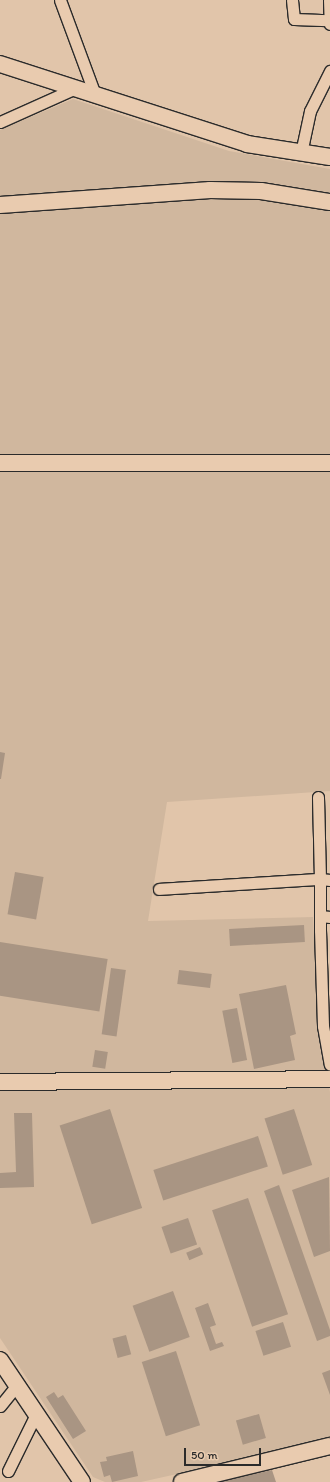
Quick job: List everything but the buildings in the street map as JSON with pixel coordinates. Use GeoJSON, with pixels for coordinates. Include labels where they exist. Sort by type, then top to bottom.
{"type":"FeatureCollection","features":[{"type":"Feature","properties":{"kind":"street"},"geometry":{"type":"LineString","coordinates":[[60,0],[94,92]]}},
{"type":"Feature","properties":{"kind":"street"},"geometry":{"type":"LineString","coordinates":[[292,0],[294,19],[329,22],[329,0]]}},
{"type":"Feature","properties":{"kind":"street"},"geometry":{"type":"LineString","coordinates":[[0,64],[94,92],[247,144],[330,157]]}},
{"type":"Feature","properties":{"kind":"street"},"geometry":{"type":"LineString","coordinates":[[301,153],[310,111],[330,71]]}},
{"type":"Feature","properties":{"kind":"street"},"geometry":{"type":"LineString","coordinates":[[0,122],[78,87]]}},
{"type":"Feature","properties":{"kind":"street"},"geometry":{"type":"LineString","coordinates":[[0,205],[210,190],[262,191],[330,202]]}},
{"type":"Feature","properties":{"kind":"street"},"geometry":{"type":"LineString","coordinates":[[0,463],[330,463]]}},
{"type":"Feature","properties":{"kind":"street"},"geometry":{"type":"LineString","coordinates":[[318,797],[325,879],[323,1026],[330,1064]]}},
{"type":"Feature","properties":{"kind":"street"},"geometry":{"type":"LineString","coordinates":[[159,889],[325,879]]}},
{"type":"Feature","properties":{"kind":"street"},"geometry":{"type":"LineString","coordinates":[[0,1082],[330,1079]]}},
{"type":"Feature","properties":{"kind":"street"},"geometry":{"type":"LineString","coordinates":[[0,1360],[82,1482]]}},
{"type":"Feature","properties":{"kind":"street"},"geometry":{"type":"LineString","coordinates":[[0,1406],[17,1385]]}},
{"type":"Feature","properties":{"kind":"street"},"geometry":{"type":"LineString","coordinates":[[8,1471],[36,1414]]}},
{"type":"Feature","properties":{"kind":"street"},"geometry":{"type":"LineString","coordinates":[[182,1482],[330,1446]]}},
{"type":"Feature","properties":{"kind":"shaded area"},"geometry":{"type":"Polygon","coordinates":[[[73,99],[229,151],[330,169],[330,791],[167,802],[148,921],[313,917],[318,1023],[330,1092],[330,1440],[141,1482],[105,1482],[93,1477],[0,1338],[0,130],[73,99]]]}}]}
